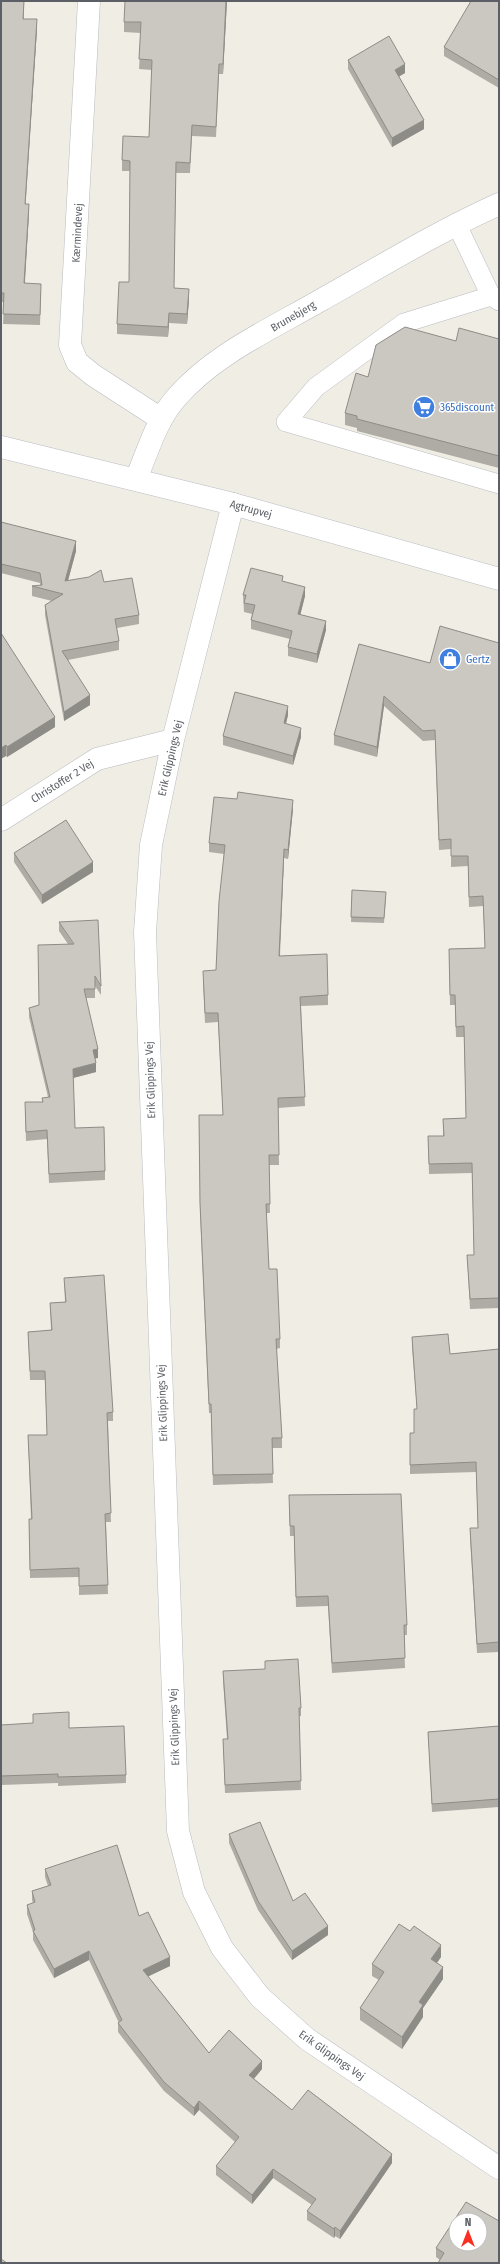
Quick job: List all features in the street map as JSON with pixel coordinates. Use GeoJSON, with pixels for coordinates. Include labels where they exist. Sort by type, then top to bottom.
{"type":"FeatureCollection","features":[{"type":"Feature","properties":{"kind":"street","name":"Kærmindevej"},"geometry":{"type":"LineString","coordinates":[[89,1],[70,345],[77,362],[93,376],[161,419]]}},
{"type":"Feature","properties":{"kind":"street","name":"Brunebjerg"},"geometry":{"type":"LineString","coordinates":[[136,479],[161,419],[176,398],[199,376],[228,355],[456,223],[499,204]]}},
{"type":"Feature","properties":{"kind":"street","name":"Agtrupvej"},"geometry":{"type":"LineString","coordinates":[[1,447],[233,504],[499,579]]}},
{"type":"Feature","properties":{"kind":"street","name":"Erik Glippings Vej"},"geometry":{"type":"LineString","coordinates":[[233,504],[173,740],[151,845],[145,932],[178,1831],[194,1892],[222,1948],[260,1997],[307,2039],[499,2168]]}},
{"type":"Feature","properties":{"kind":"street","name":"Christoffer 2 Vej"},"geometry":{"type":"LineString","coordinates":[[1,820],[97,759],[173,740]]}},
{"type":"Feature","properties":{"kind":"lane"},"geometry":{"type":"LineString","coordinates":[[456,223],[495,299],[404,323],[316,387],[286,422],[499,484]]}},
{"type":"Feature","properties":{"kind":"building"},"geometry":{"type":"Polygon","coordinates":[[[1,1],[24,1],[23,19],[37,19],[25,204],[29,204],[24,283],[41,284],[40,315],[3,314],[4,293],[1,293],[1,1]]]}},
{"type":"Feature","properties":{"kind":"building"},"geometry":{"type":"Polygon","coordinates":[[[125,1],[226,1],[223,64],[219,64],[216,127],[192,125],[190,163],[176,162],[174,288],[189,289],[187,314],[169,313],[168,327],[117,324],[119,282],[129,282],[130,161],[122,160],[123,136],[149,137],[152,60],[139,59],[141,22],[124,22],[125,1]]]}},
{"type":"Feature","properties":{"kind":"building"},"geometry":{"type":"Polygon","coordinates":[[[471,1],[499,1],[499,80],[444,47],[471,1]]]}},
{"type":"Feature","properties":{"kind":"building"},"geometry":{"type":"Polygon","coordinates":[[[389,36],[405,64],[395,70],[424,120],[392,138],[348,60],[389,36]]]}},
{"type":"Feature","properties":{"kind":"building","name":"365discount"},"geometry":{"type":"Polygon","coordinates":[[[405,327],[456,341],[459,328],[499,339],[499,456],[357,419],[357,416],[345,413],[356,373],[368,377],[376,345],[405,327]]]}},
{"type":"Feature","properties":{"kind":"building"},"geometry":{"type":"Polygon","coordinates":[[[1,522],[76,541],[65,581],[89,577],[101,570],[104,582],[132,578],[139,615],[115,619],[119,641],[62,651],[90,695],[64,712],[45,605],[63,594],[32,586],[42,585],[40,573],[1,564],[1,522]]]}},
{"type":"Feature","properties":{"kind":"building"},"geometry":{"type":"Polygon","coordinates":[[[251,568],[283,576],[282,581],[305,587],[298,614],[326,621],[317,654],[288,647],[292,631],[251,620],[255,605],[244,603],[246,595],[243,595],[251,568]]]}},
{"type":"Feature","properties":{"kind":"building"},"geometry":{"type":"Polygon","coordinates":[[[440,626],[499,643],[499,1298],[470,1299],[467,1255],[474,1255],[472,1163],[429,1164],[428,1136],[444,1136],[443,1119],[466,1118],[464,1026],[456,1027],[455,995],[450,995],[449,949],[485,948],[483,896],[469,897],[468,856],[451,856],[451,839],[439,840],[435,730],[423,731],[384,696],[377,747],[334,735],[359,644],[430,663],[440,626]]]}},
{"type":"Feature","properties":{"kind":"building"},"geometry":{"type":"Polygon","coordinates":[[[1,633],[55,717],[7,747],[6,745],[1,748],[1,633]]]}},
{"type":"Feature","properties":{"kind":"building"},"geometry":{"type":"Polygon","coordinates":[[[235,692],[288,706],[284,723],[301,728],[293,756],[223,736],[235,692]]]}},
{"type":"Feature","properties":{"kind":"building"},"geometry":{"type":"Polygon","coordinates":[[[238,792],[293,800],[288,850],[284,849],[279,956],[327,954],[328,995],[300,997],[305,1097],[278,1098],[279,1155],[269,1155],[270,1204],[266,1204],[269,1269],[277,1269],[280,1339],[276,1339],[282,1438],[272,1438],[273,1474],[213,1475],[211,1404],[209,1404],[200,1203],[199,1115],[223,1115],[218,1013],[205,1013],[203,971],[216,970],[219,901],[225,845],[209,843],[214,797],[237,799],[238,792]]]}},
{"type":"Feature","properties":{"kind":"building"},"geometry":{"type":"Polygon","coordinates":[[[66,820],[93,862],[42,895],[14,853],[66,820]]]}},
{"type":"Feature","properties":{"kind":"building"},"geometry":{"type":"Polygon","coordinates":[[[352,890],[386,892],[384,918],[351,917],[352,890]]]}},
{"type":"Feature","properties":{"kind":"building"},"geometry":{"type":"Polygon","coordinates":[[[98,920],[101,986],[95,976],[95,989],[84,989],[98,1049],[93,1050],[96,1063],[73,1069],[75,1128],[104,1127],[105,1171],[49,1174],[47,1130],[26,1132],[25,1102],[43,1102],[42,1098],[50,1097],[29,1008],[39,1005],[38,945],[74,944],[59,922],[98,920]]]}},
{"type":"Feature","properties":{"kind":"building"},"geometry":{"type":"Polygon","coordinates":[[[104,1275],[113,1412],[107,1413],[111,1513],[105,1514],[108,1585],[79,1586],[79,1568],[30,1570],[29,1519],[32,1519],[28,1435],[47,1435],[45,1371],[30,1371],[28,1332],[52,1330],[50,1303],[66,1302],[64,1278],[104,1275]]]}},
{"type":"Feature","properties":{"kind":"building"},"geometry":{"type":"Polygon","coordinates":[[[448,1334],[450,1354],[499,1349],[499,1642],[477,1644],[470,1528],[478,1528],[476,1462],[410,1465],[410,1433],[414,1433],[414,1409],[417,1409],[412,1337],[448,1334]]]}},
{"type":"Feature","properties":{"kind":"building"},"geometry":{"type":"Polygon","coordinates":[[[401,1494],[407,1625],[404,1625],[405,1658],[332,1663],[328,1596],[296,1597],[294,1526],[290,1526],[289,1495],[401,1494]]]}},
{"type":"Feature","properties":{"kind":"building"},"geometry":{"type":"Polygon","coordinates":[[[298,1659],[301,1708],[299,1708],[301,1781],[225,1785],[223,1739],[228,1739],[223,1671],[265,1669],[265,1661],[298,1659]]]}},
{"type":"Feature","properties":{"kind":"building"},"geometry":{"type":"Polygon","coordinates":[[[69,1712],[69,1728],[124,1726],[126,1775],[58,1777],[58,1774],[1,1776],[1,1725],[33,1723],[33,1714],[69,1712]]]}},
{"type":"Feature","properties":{"kind":"building"},"geometry":{"type":"Polygon","coordinates":[[[499,1726],[499,1799],[432,1804],[428,1732],[499,1726]]]}},
{"type":"Feature","properties":{"kind":"building"},"geometry":{"type":"Polygon","coordinates":[[[260,1822],[293,1901],[305,1893],[328,1926],[292,1951],[258,1901],[229,1834],[260,1822]]]}},
{"type":"Feature","properties":{"kind":"building"},"geometry":{"type":"Polygon","coordinates":[[[117,1845],[139,1916],[148,1912],[170,1957],[143,1970],[209,2053],[229,2030],[262,2061],[249,2075],[292,2110],[308,2090],[392,2154],[340,2231],[335,2227],[334,2229],[307,2211],[316,2199],[273,2169],[252,2195],[216,2166],[239,2137],[199,2101],[194,2108],[164,2082],[118,2023],[122,2020],[89,1951],[54,1969],[33,1931],[35,1930],[27,1905],[35,1902],[32,1891],[51,1885],[45,1869],[117,1845]]]}},
{"type":"Feature","properties":{"kind":"building"},"geometry":{"type":"Polygon","coordinates":[[[399,1924],[410,1931],[414,1926],[441,1945],[431,1959],[443,1967],[419,2002],[423,2005],[402,2037],[360,2008],[384,1972],[372,1964],[399,1924]]]}},
{"type":"Feature","properties":{"kind":"building"},"geometry":{"type":"Polygon","coordinates":[[[466,2202],[483,2212],[459,2212],[466,2202]]]}},
{"type":"Feature","properties":{"kind":"building"},"geometry":{"type":"Polygon","coordinates":[[[488,2215],[499,2221],[499,2263],[438,2263],[444,2253],[436,2248],[448,2230],[448,2252],[488,2252],[488,2215]]]}},
{"type":"Feature","properties":{"kind":"building"},"geometry":{"type":"Polygon","coordinates":[[[1,2259],[7,2263],[1,2263],[1,2259]]]}},
{"type":"Feature","properties":{"kind":"place","name":"365discount"},"geometry":{"type":"Point","coordinates":[424,407]}},
{"type":"Feature","properties":{"kind":"place","name":"Gertz"},"geometry":{"type":"Point","coordinates":[450,659]}}]}
